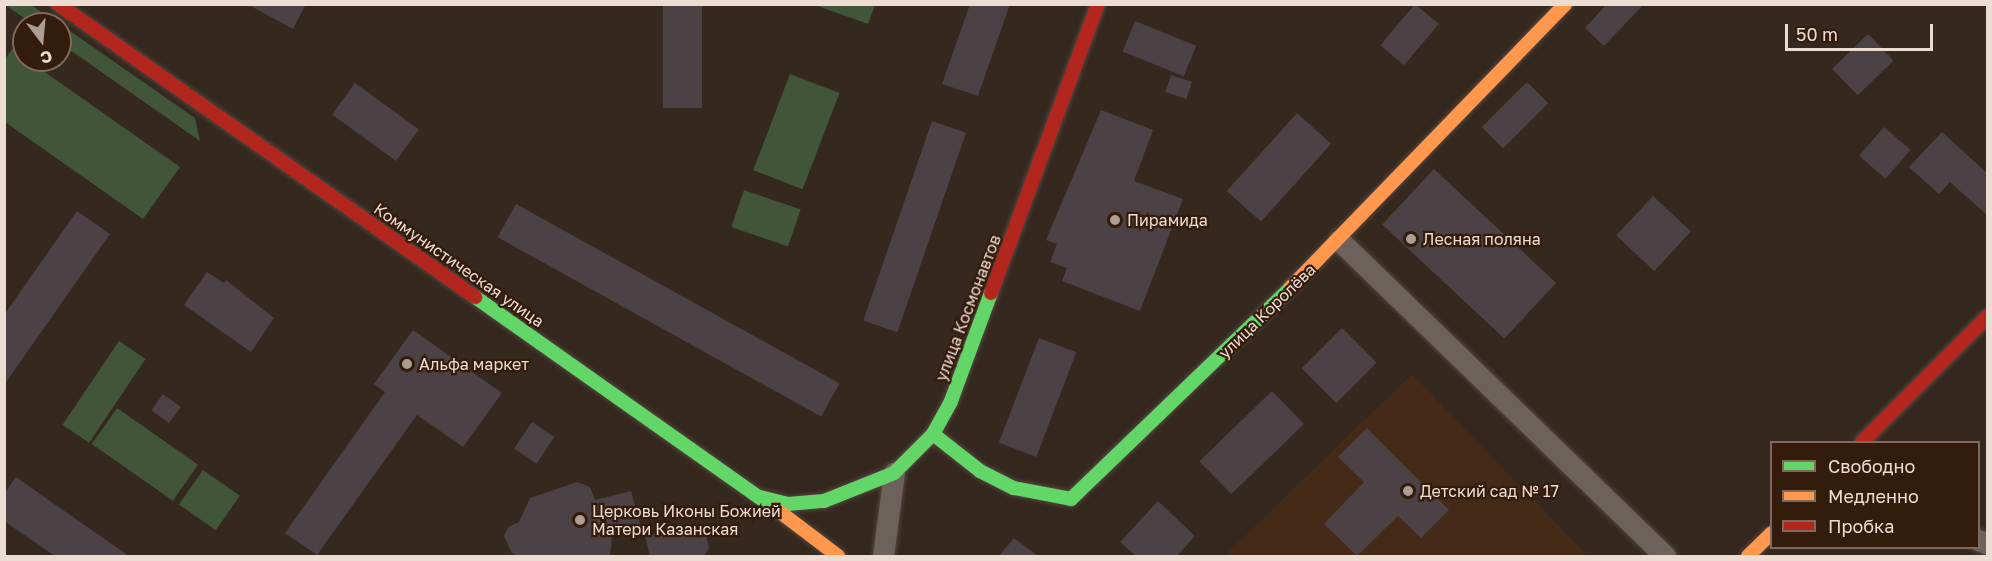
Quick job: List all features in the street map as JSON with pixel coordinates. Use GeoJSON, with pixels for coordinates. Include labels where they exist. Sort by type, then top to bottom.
{"type":"FeatureCollection","features":[{"type":"Feature","properties":{"kind":"main road","name":"Коммунистическая улица"},"geometry":{"type":"LineString","coordinates":[[58,4],[838,556]]}},
{"type":"Feature","properties":{"kind":"main road","name":"улица Космонавтов"},"geometry":{"type":"LineString","coordinates":[[757,497],[788,504],[824,501],[894,473],[933,434],[951,400],[1098,4]]}},
{"type":"Feature","properties":{"kind":"main road","name":"улица Королёва"},"geometry":{"type":"LineString","coordinates":[[933,434],[980,471],[1014,488],[1071,499],[1339,240],[1565,4]]}},
{"type":"Feature","properties":{"kind":"main road"},"geometry":{"type":"LineString","coordinates":[[1863,441],[1988,316]]}},
{"type":"Feature","properties":{"kind":"main road"},"geometry":{"type":"LineString","coordinates":[[1748,556],[1770,535]]}},
{"type":"Feature","properties":{"kind":"street"},"geometry":{"type":"LineString","coordinates":[[1339,240],[1665,556]]}},
{"type":"Feature","properties":{"kind":"street"},"geometry":{"type":"LineString","coordinates":[[883,556],[894,473]]}},
{"type":"Feature","properties":{"kind":"shaded area","name":"Детский сад № 17"},"geometry":{"type":"Polygon","coordinates":[[[1412,374],[1588,556],[1233,556],[1228,552],[1412,374]]]}},
{"type":"Feature","properties":{"kind":"green space"},"geometry":{"type":"Polygon","coordinates":[[[875,4],[868,24],[815,5],[875,4]]]}},
{"type":"Feature","properties":{"kind":"green space"},"geometry":{"type":"Polygon","coordinates":[[[5,5],[31,5],[41,12],[15,12],[5,5]]]}},
{"type":"Feature","properties":{"kind":"green space"},"geometry":{"type":"Polygon","coordinates":[[[72,32],[195,118],[200,141],[72,51],[72,32]]]}},
{"type":"Feature","properties":{"kind":"green space"},"geometry":{"type":"Polygon","coordinates":[[[12,49],[12,72],[45,72],[180,167],[143,219],[5,122],[5,59],[12,49]]]}},
{"type":"Feature","properties":{"kind":"green space"},"geometry":{"type":"Polygon","coordinates":[[[790,74],[839,93],[803,189],[753,170],[790,74]]]}},
{"type":"Feature","properties":{"kind":"green space"},"geometry":{"type":"Polygon","coordinates":[[[744,190],[801,210],[788,246],[731,227],[744,190]]]}},
{"type":"Feature","properties":{"kind":"green space"},"geometry":{"type":"Polygon","coordinates":[[[119,341],[146,359],[89,443],[63,425],[119,341]]]}},
{"type":"Feature","properties":{"kind":"green space"},"geometry":{"type":"Polygon","coordinates":[[[117,408],[198,465],[173,501],[92,444],[117,408]]]}},
{"type":"Feature","properties":{"kind":"green space"},"geometry":{"type":"Polygon","coordinates":[[[203,470],[240,496],[216,530],[179,504],[203,470]]]}},
{"type":"Feature","properties":{"kind":"building"},"geometry":{"type":"Polygon","coordinates":[[[247,4],[306,4],[293,29],[247,4]]]}},
{"type":"Feature","properties":{"kind":"building"},"geometry":{"type":"Polygon","coordinates":[[[663,4],[702,4],[702,108],[663,108],[663,4]]]}},
{"type":"Feature","properties":{"kind":"building"},"geometry":{"type":"Polygon","coordinates":[[[970,4],[1010,4],[978,96],[942,84],[970,4]]]}},
{"type":"Feature","properties":{"kind":"building"},"geometry":{"type":"Polygon","coordinates":[[[1415,4],[1439,24],[1404,65],[1380,45],[1415,4]]]}},
{"type":"Feature","properties":{"kind":"building"},"geometry":{"type":"Polygon","coordinates":[[[1607,4],[1644,4],[1604,46],[1585,28],[1607,4]]]}},
{"type":"Feature","properties":{"kind":"building"},"geometry":{"type":"Polygon","coordinates":[[[1135,21],[1196,46],[1184,76],[1123,52],[1135,21]]]}},
{"type":"Feature","properties":{"kind":"building"},"geometry":{"type":"Polygon","coordinates":[[[1868,34],[1894,61],[1858,95],[1832,69],[1868,34]]]}},
{"type":"Feature","properties":{"kind":"building"},"geometry":{"type":"Polygon","coordinates":[[[1171,75],[1192,82],[1186,99],[1165,92],[1171,75]]]}},
{"type":"Feature","properties":{"kind":"building"},"geometry":{"type":"Polygon","coordinates":[[[1527,82],[1548,103],[1503,148],[1482,127],[1527,82]]]}},
{"type":"Feature","properties":{"kind":"building"},"geometry":{"type":"Polygon","coordinates":[[[355,83],[419,129],[396,161],[332,115],[355,83]]]}},
{"type":"Feature","properties":{"kind":"building","name":"Пирамида"},"geometry":{"type":"Polygon","coordinates":[[[1101,110],[1153,130],[1134,181],[1183,199],[1140,311],[1062,281],[1067,268],[1050,262],[1057,244],[1046,240],[1101,110]]]}},
{"type":"Feature","properties":{"kind":"building"},"geometry":{"type":"Polygon","coordinates":[[[1297,113],[1331,144],[1261,222],[1227,191],[1297,113]]]}},
{"type":"Feature","properties":{"kind":"building"},"geometry":{"type":"Polygon","coordinates":[[[932,121],[966,133],[897,332],[863,321],[932,121]]]}},
{"type":"Feature","properties":{"kind":"building"},"geometry":{"type":"Polygon","coordinates":[[[1884,127],[1910,150],[1885,179],[1859,156],[1884,127]]]}},
{"type":"Feature","properties":{"kind":"building"},"geometry":{"type":"Polygon","coordinates":[[[1942,132],[1988,174],[1988,216],[1950,182],[1939,194],[1909,167],[1942,132]]]}},
{"type":"Feature","properties":{"kind":"building"},"geometry":{"type":"Polygon","coordinates":[[[1434,169],[1556,283],[1504,338],[1382,225],[1434,169]]]}},
{"type":"Feature","properties":{"kind":"building"},"geometry":{"type":"Polygon","coordinates":[[[1653,196],[1691,231],[1654,271],[1616,235],[1653,196]]]}},
{"type":"Feature","properties":{"kind":"building"},"geometry":{"type":"Polygon","coordinates":[[[516,204],[840,383],[821,417],[498,237],[516,204]]]}},
{"type":"Feature","properties":{"kind":"building"},"geometry":{"type":"Polygon","coordinates":[[[77,211],[110,234],[4,385],[4,315],[77,211]]]}},
{"type":"Feature","properties":{"kind":"building"},"geometry":{"type":"Polygon","coordinates":[[[207,272],[224,283],[226,280],[274,318],[251,352],[184,305],[207,272]]]}},
{"type":"Feature","properties":{"kind":"building"},"geometry":{"type":"Polygon","coordinates":[[[1342,328],[1377,363],[1336,403],[1302,368],[1342,328]]]}},
{"type":"Feature","properties":{"kind":"building"},"geometry":{"type":"Polygon","coordinates":[[[413,330],[502,393],[463,447],[417,415],[317,555],[285,533],[385,392],[374,384],[413,330]]]}},
{"type":"Feature","properties":{"kind":"building"},"geometry":{"type":"Polygon","coordinates":[[[1039,338],[1076,352],[1036,457],[999,443],[1039,338]]]}},
{"type":"Feature","properties":{"kind":"building"},"geometry":{"type":"Polygon","coordinates":[[[1272,391],[1304,424],[1231,494],[1199,461],[1272,391]]]}},
{"type":"Feature","properties":{"kind":"building"},"geometry":{"type":"Polygon","coordinates":[[[163,394],[181,407],[169,423],[151,410],[163,394]]]}},
{"type":"Feature","properties":{"kind":"building"},"geometry":{"type":"Polygon","coordinates":[[[532,422],[554,437],[536,464],[514,449],[532,422]]]}},
{"type":"Feature","properties":{"kind":"building"},"geometry":{"type":"Polygon","coordinates":[[[1367,428],[1449,510],[1421,538],[1398,516],[1357,556],[1324,524],[1364,482],[1338,457],[1367,428]]]}},
{"type":"Feature","properties":{"kind":"building"},"geometry":{"type":"Polygon","coordinates":[[[16,477],[129,556],[55,556],[4,521],[4,494],[16,477]]]}},
{"type":"Feature","properties":{"kind":"building","name":"Церковь Иконы Божией Матери Казанская"},"geometry":{"type":"Polygon","coordinates":[[[577,482],[590,487],[595,500],[631,491],[642,531],[612,537],[610,556],[518,556],[512,553],[504,536],[508,527],[519,522],[530,498],[577,482]]]}},
{"type":"Feature","properties":{"kind":"building"},"geometry":{"type":"Polygon","coordinates":[[[1158,501],[1195,536],[1177,556],[1136,556],[1120,542],[1158,501]]]}},
{"type":"Feature","properties":{"kind":"building"},"geometry":{"type":"Polygon","coordinates":[[[692,524],[705,531],[709,549],[704,556],[650,556],[645,536],[692,524]]]}},
{"type":"Feature","properties":{"kind":"building"},"geometry":{"type":"Polygon","coordinates":[[[1014,538],[1038,556],[999,556],[1014,538]]]}},
{"type":"Feature","properties":{"kind":"traffic: fast"},"geometry":{"type":"LineString","coordinates":[[933,434],[980,471],[1014,488],[1071,499],[1291,287]]}},
{"type":"Feature","properties":{"kind":"traffic: fast"},"geometry":{"type":"LineString","coordinates":[[760,497],[788,504],[824,501],[894,473],[933,434],[951,401],[991,293]]}},
{"type":"Feature","properties":{"kind":"traffic: fast"},"geometry":{"type":"LineString","coordinates":[[475,297],[776,509]]}},
{"type":"Feature","properties":{"kind":"traffic: slow"},"geometry":{"type":"LineString","coordinates":[[1291,287],[1565,4]]}},
{"type":"Feature","properties":{"kind":"traffic: slow"},"geometry":{"type":"LineString","coordinates":[[776,509],[838,556]]}},
{"type":"Feature","properties":{"kind":"traffic: slow"},"geometry":{"type":"LineString","coordinates":[[1748,556],[1770,535]]}},
{"type":"Feature","properties":{"kind":"traffic: jam"},"geometry":{"type":"LineString","coordinates":[[58,4],[475,297]]}},
{"type":"Feature","properties":{"kind":"traffic: jam"},"geometry":{"type":"LineString","coordinates":[[991,293],[1098,4]]}},
{"type":"Feature","properties":{"kind":"traffic: jam"},"geometry":{"type":"LineString","coordinates":[[1863,441],[1988,316]]}},
{"type":"Feature","properties":{"kind":"place","name":"Пирамида"},"geometry":{"type":"Point","coordinates":[1115,220]}},
{"type":"Feature","properties":{"kind":"place","name":"Лесная поляна"},"geometry":{"type":"Point","coordinates":[1411,239]}},
{"type":"Feature","properties":{"kind":"place","name":"Альфа маркет"},"geometry":{"type":"Point","coordinates":[407,364]}},
{"type":"Feature","properties":{"kind":"place","name":"Детский сад № 17"},"geometry":{"type":"Point","coordinates":[1408,491]}},
{"type":"Feature","properties":{"kind":"place","name":"Церковь Иконы Божией Матери Казанская"},"geometry":{"type":"Point","coordinates":[580,520]}}]}
